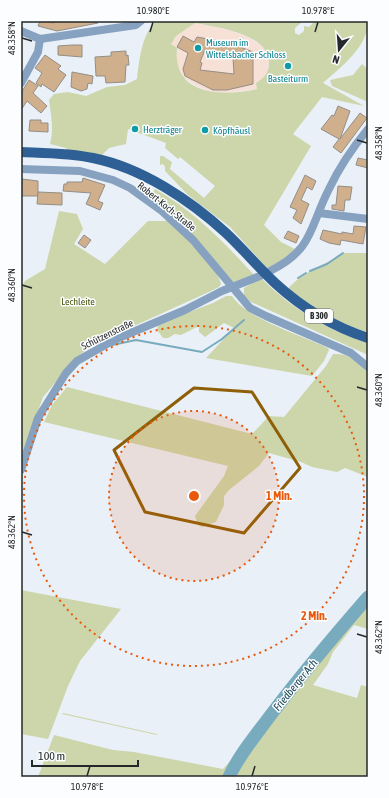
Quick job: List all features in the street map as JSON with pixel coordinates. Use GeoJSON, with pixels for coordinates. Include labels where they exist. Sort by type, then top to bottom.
{"type":"FeatureCollection","features":[{"type":"Feature","properties":{"kind":"main road","name":"B 300"},"geometry":{"type":"LineString","coordinates":[[21,152],[92,158],[115,164],[147,178],[174,193],[202,213],[226,233],[275,284],[300,304],[324,319],[368,338]]}},
{"type":"Feature","properties":{"kind":"street"},"geometry":{"type":"LineString","coordinates":[[21,31],[40,39],[139,23]]}},
{"type":"Feature","properties":{"kind":"street"},"geometry":{"type":"LineString","coordinates":[[21,83],[38,52],[40,39]]}},
{"type":"Feature","properties":{"kind":"street"},"geometry":{"type":"LineString","coordinates":[[270,271],[291,260],[305,245],[329,189],[368,129]]}},
{"type":"Feature","properties":{"kind":"street","name":"Robert-Koch-Straße"},"geometry":{"type":"LineString","coordinates":[[21,169],[80,171],[113,180],[130,188],[162,211],[193,240],[250,308],[352,353],[368,367]]}},
{"type":"Feature","properties":{"kind":"street"},"geometry":{"type":"LineString","coordinates":[[319,213],[368,219]]}},
{"type":"Feature","properties":{"kind":"street","name":"Schützenstraße"},"geometry":{"type":"LineString","coordinates":[[21,470],[38,418],[66,373],[78,361],[114,340],[260,276]]}},
{"type":"Feature","properties":{"kind":"highlighted area"},"geometry":{"type":"Polygon","coordinates":[[[194,388],[252,392],[300,468],[244,533],[145,512],[114,450],[194,388]]]}},
{"type":"Feature","properties":{"kind":"shaded area"},"geometry":{"type":"Polygon","coordinates":[[[195,23],[225,29],[246,36],[265,48],[269,61],[268,71],[263,78],[256,83],[258,89],[217,94],[196,86],[183,77],[176,62],[177,48],[171,44],[176,36],[195,23]]]}},
{"type":"Feature","properties":{"kind":"green space"},"geometry":{"type":"Polygon","coordinates":[[[157,21],[303,21],[295,28],[295,33],[299,35],[304,31],[304,26],[309,27],[315,21],[368,21],[364,39],[359,48],[323,83],[364,106],[322,97],[293,134],[311,146],[264,225],[281,242],[295,249],[281,262],[267,268],[230,227],[188,195],[165,171],[163,164],[160,165],[160,156],[163,156],[172,162],[170,169],[204,198],[215,186],[180,157],[178,159],[165,148],[166,143],[128,129],[126,144],[109,148],[101,156],[68,151],[66,148],[50,144],[52,127],[49,100],[54,94],[68,92],[86,96],[107,87],[125,85],[137,79],[142,47],[152,26],[157,21]],[[195,23],[176,36],[171,44],[177,48],[178,64],[183,76],[191,84],[202,90],[229,93],[257,89],[256,83],[266,75],[269,67],[267,53],[261,45],[252,39],[228,30],[195,23]]]}},
{"type":"Feature","properties":{"kind":"green space"},"geometry":{"type":"Polygon","coordinates":[[[362,64],[368,69],[368,102],[332,86],[330,80],[353,75],[362,64]]]}},
{"type":"Feature","properties":{"kind":"green space"},"geometry":{"type":"Polygon","coordinates":[[[155,189],[196,217],[254,275],[235,282],[231,281],[193,237],[150,197],[155,189]]]}},
{"type":"Feature","properties":{"kind":"green space","name":"Lechleite"},"geometry":{"type":"Polygon","coordinates":[[[59,211],[77,214],[83,229],[74,244],[105,264],[148,221],[167,221],[206,259],[218,276],[221,284],[219,287],[211,291],[112,336],[86,350],[76,358],[43,397],[21,460],[21,288],[25,281],[45,269],[59,211]]]}},
{"type":"Feature","properties":{"kind":"green space"},"geometry":{"type":"Polygon","coordinates":[[[343,253],[368,253],[368,332],[347,325],[326,315],[288,289],[307,273],[343,253]]]}},
{"type":"Feature","properties":{"kind":"green space"},"geometry":{"type":"Polygon","coordinates":[[[261,278],[297,309],[324,325],[368,343],[368,355],[251,302],[244,296],[244,288],[261,278]]]}},
{"type":"Feature","properties":{"kind":"green space"},"geometry":{"type":"Polygon","coordinates":[[[226,296],[232,296],[239,304],[262,319],[328,348],[329,350],[324,361],[312,376],[206,358],[234,328],[224,323],[205,337],[199,332],[199,326],[181,335],[175,334],[168,338],[163,338],[157,330],[158,324],[213,303],[226,296]]]}},
{"type":"Feature","properties":{"kind":"green space"},"geometry":{"type":"Polygon","coordinates":[[[333,354],[353,358],[368,372],[368,477],[345,468],[337,472],[312,467],[301,462],[269,453],[259,466],[229,490],[224,496],[224,505],[216,522],[202,527],[198,525],[195,516],[224,476],[228,466],[44,422],[52,405],[67,387],[252,434],[269,416],[284,417],[326,366],[333,354]]]}},
{"type":"Feature","properties":{"kind":"green space"},"geometry":{"type":"Polygon","coordinates":[[[21,590],[121,609],[80,661],[68,686],[48,739],[21,734],[21,590]]]}},
{"type":"Feature","properties":{"kind":"green space"},"geometry":{"type":"Polygon","coordinates":[[[368,594],[368,629],[354,625],[333,652],[328,664],[313,685],[357,698],[361,685],[368,687],[368,777],[38,777],[54,735],[113,750],[134,752],[223,769],[250,739],[255,727],[271,714],[332,631],[368,594]]]}},
{"type":"Feature","properties":{"kind":"green space"},"geometry":{"type":"Polygon","coordinates":[[[62,714],[157,734],[157,735],[62,714]]]}},
{"type":"Feature","properties":{"kind":"building"},"geometry":{"type":"Polygon","coordinates":[[[40,21],[54,23],[55,21],[97,21],[98,23],[57,31],[38,26],[40,21]]]}},
{"type":"Feature","properties":{"kind":"building"},"geometry":{"type":"Polygon","coordinates":[[[183,36],[194,42],[197,37],[238,46],[253,52],[253,84],[227,90],[213,90],[185,76],[183,69],[188,53],[177,47],[183,36]],[[205,50],[200,62],[202,63],[200,70],[234,74],[233,58],[205,50]]]}},
{"type":"Feature","properties":{"kind":"building"},"geometry":{"type":"Polygon","coordinates":[[[82,45],[82,57],[58,55],[58,46],[82,45]]]}},
{"type":"Feature","properties":{"kind":"building"},"geometry":{"type":"Polygon","coordinates":[[[126,51],[129,65],[126,65],[125,82],[106,83],[105,76],[96,76],[95,57],[111,56],[111,52],[126,51]]]}},
{"type":"Feature","properties":{"kind":"building"},"geometry":{"type":"Polygon","coordinates":[[[45,55],[61,66],[58,69],[66,75],[54,92],[42,84],[41,87],[36,83],[42,73],[35,68],[45,55]]]}},
{"type":"Feature","properties":{"kind":"building"},"geometry":{"type":"Polygon","coordinates":[[[72,72],[93,76],[92,84],[88,83],[87,89],[81,91],[71,87],[72,72]]]}},
{"type":"Feature","properties":{"kind":"building"},"geometry":{"type":"Polygon","coordinates":[[[29,80],[38,86],[33,93],[47,106],[41,113],[27,101],[21,110],[21,93],[29,80]]]}},
{"type":"Feature","properties":{"kind":"building"},"geometry":{"type":"Polygon","coordinates":[[[338,106],[350,111],[340,139],[360,113],[367,118],[341,153],[333,147],[339,139],[321,129],[332,115],[334,116],[338,106]]]}},
{"type":"Feature","properties":{"kind":"building"},"geometry":{"type":"Polygon","coordinates":[[[30,120],[41,120],[41,123],[48,123],[48,132],[29,131],[30,120]]]}},
{"type":"Feature","properties":{"kind":"building"},"geometry":{"type":"Polygon","coordinates":[[[358,158],[368,160],[368,168],[356,165],[358,158]]]}},
{"type":"Feature","properties":{"kind":"building"},"geometry":{"type":"Polygon","coordinates":[[[305,175],[316,181],[312,190],[307,187],[301,200],[309,204],[301,224],[293,218],[297,210],[290,207],[305,175]]]}},
{"type":"Feature","properties":{"kind":"building"},"geometry":{"type":"Polygon","coordinates":[[[83,178],[105,185],[98,201],[103,203],[100,210],[86,204],[91,193],[63,191],[64,184],[67,184],[67,182],[82,182],[83,178]]]}},
{"type":"Feature","properties":{"kind":"building"},"geometry":{"type":"Polygon","coordinates":[[[22,179],[38,181],[38,196],[21,196],[22,179]]]}},
{"type":"Feature","properties":{"kind":"building"},"geometry":{"type":"Polygon","coordinates":[[[338,186],[352,187],[350,200],[345,200],[344,211],[332,209],[332,205],[336,205],[338,186]]]}},
{"type":"Feature","properties":{"kind":"building"},"geometry":{"type":"Polygon","coordinates":[[[38,192],[62,193],[62,205],[37,204],[38,192]]]}},
{"type":"Feature","properties":{"kind":"building"},"geometry":{"type":"Polygon","coordinates":[[[354,226],[366,227],[363,244],[341,240],[340,245],[329,243],[320,239],[323,230],[342,234],[342,232],[353,234],[354,226]]]}},
{"type":"Feature","properties":{"kind":"building"},"geometry":{"type":"Polygon","coordinates":[[[288,231],[299,236],[296,243],[284,238],[288,231]]]}},
{"type":"Feature","properties":{"kind":"building"},"geometry":{"type":"Polygon","coordinates":[[[84,235],[91,240],[85,248],[78,243],[84,235]]]}},
{"type":"Feature","properties":{"kind":"waterway"},"geometry":{"type":"LineString","coordinates":[[310,271],[327,264],[343,253]]}},
{"type":"Feature","properties":{"kind":"waterway"},"geometry":{"type":"LineString","coordinates":[[298,278],[306,273]]}},
{"type":"Feature","properties":{"kind":"waterway"},"geometry":{"type":"LineString","coordinates":[[112,345],[136,340],[202,352],[222,339],[244,320]]}},
{"type":"Feature","properties":{"kind":"waterway","name":"Friedberger Ach"},"geometry":{"type":"LineString","coordinates":[[229,777],[243,753],[282,701],[368,597]]}},
{"type":"Feature","properties":{"kind":"place","name":"Museum im Wittelsbacher Schloss"},"geometry":{"type":"Point","coordinates":[198,48]}},
{"type":"Feature","properties":{"kind":"place","name":"Basteiturm"},"geometry":{"type":"Point","coordinates":[288,66]}},
{"type":"Feature","properties":{"kind":"place","name":"Herzträger"},"geometry":{"type":"Point","coordinates":[135,129]}},
{"type":"Feature","properties":{"kind":"place","name":"Köpfhäusl"},"geometry":{"type":"Point","coordinates":[205,130]}}]}
